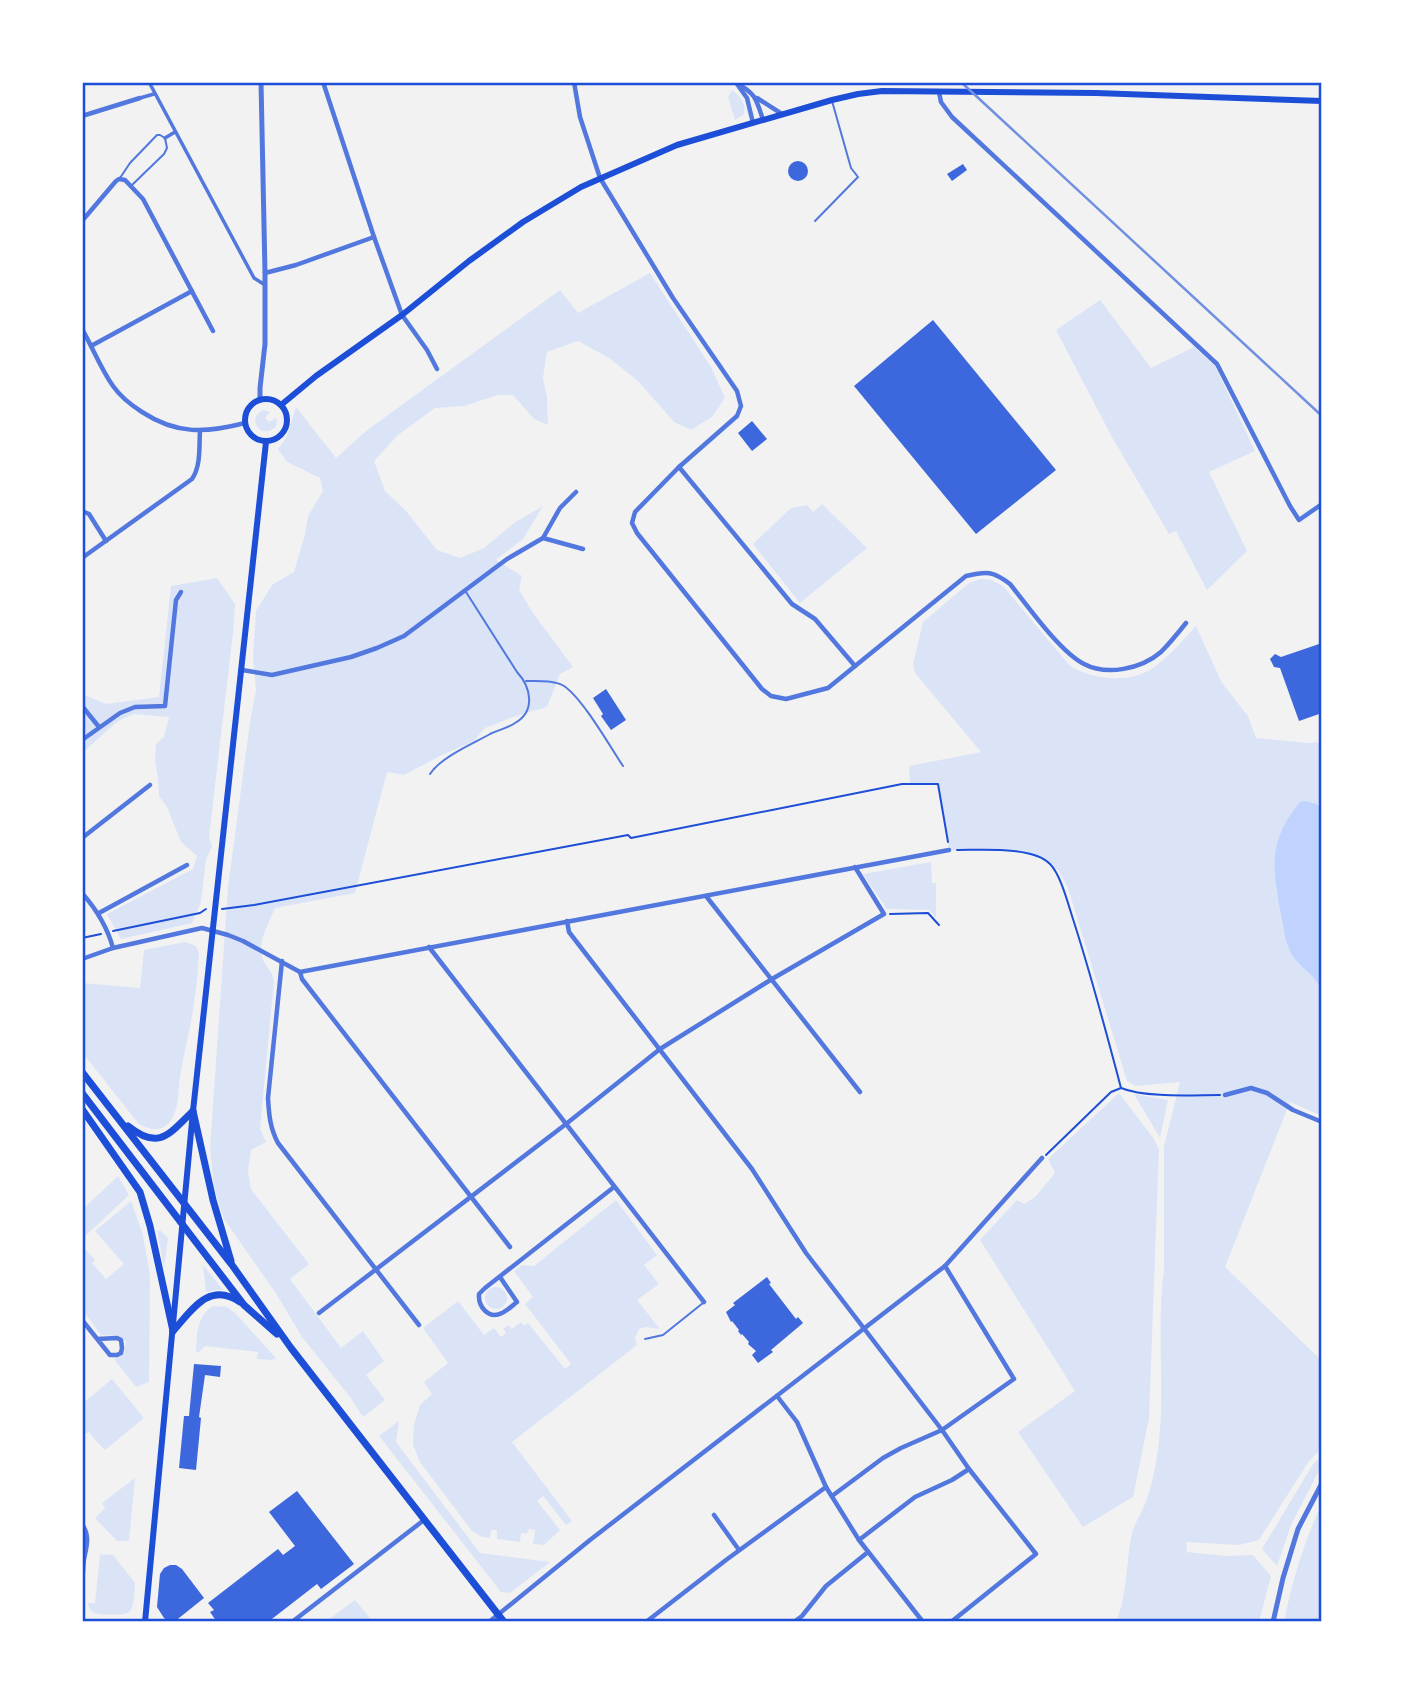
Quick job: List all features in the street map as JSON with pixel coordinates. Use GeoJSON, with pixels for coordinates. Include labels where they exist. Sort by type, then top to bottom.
{"type":"FeatureCollection","features":[{"type":"Feature","properties":{"kind":"main road"},"geometry":{"type":"LineString","coordinates":[[281,405],[469,261],[523,222],[581,187],[677,145],[782,114],[858,94],[882,91],[1096,93],[1322,101]]}},
{"type":"Feature","properties":{"kind":"main road"},"geometry":{"type":"LineString","coordinates":[[260,400],[281,405],[287,416],[287,424],[280,437],[266,442],[252,436],[245,423],[248,410],[253,404],[260,400]]}},
{"type":"Feature","properties":{"kind":"main road"},"geometry":{"type":"LineString","coordinates":[[145,1622],[193,1111],[266,442]]}},
{"type":"Feature","properties":{"kind":"main road"},"geometry":{"type":"LineString","coordinates":[[82,1072],[232,1265],[286,1342],[504,1622]]}},
{"type":"Feature","properties":{"kind":"main road"},"geometry":{"type":"LineString","coordinates":[[82,1093],[244,1305]]}},
{"type":"Feature","properties":{"kind":"main road"},"geometry":{"type":"LineString","coordinates":[[82,1109],[140,1192],[173,1331]]}},
{"type":"Feature","properties":{"kind":"main road"},"geometry":{"type":"LineString","coordinates":[[115,1116],[149,1139],[170,1133],[193,1111]]}},
{"type":"Feature","properties":{"kind":"main road"},"geometry":{"type":"LineString","coordinates":[[193,1111],[213,1200],[232,1265]]}},
{"type":"Feature","properties":{"kind":"main road"},"geometry":{"type":"LineString","coordinates":[[173,1331],[204,1299],[216,1294],[228,1295],[244,1305],[286,1342]]}},
{"type":"Feature","properties":{"kind":"street"},"geometry":{"type":"LineString","coordinates":[[149,82],[254,278],[265,285]]}},
{"type":"Feature","properties":{"kind":"street"},"geometry":{"type":"LineString","coordinates":[[260,400],[265,344],[261,82]]}},
{"type":"Feature","properties":{"kind":"street"},"geometry":{"type":"LineString","coordinates":[[323,82],[401,315],[427,350],[437,369]]}},
{"type":"Feature","properties":{"kind":"street"},"geometry":{"type":"LineString","coordinates":[[574,82],[580,117],[600,178],[673,298],[737,391],[741,406],[737,416],[679,467],[635,512],[632,523],[637,533],[762,689],[771,696],[786,699],[828,688],[966,576],[984,572],[998,575],[1010,584],[1068,652],[1085,665],[1109,670],[1135,666],[1158,654],[1186,623]]}},
{"type":"Feature","properties":{"kind":"street"},"geometry":{"type":"LineString","coordinates":[[736,83],[782,114]]}},
{"type":"Feature","properties":{"kind":"street"},"geometry":{"type":"LineString","coordinates":[[736,83],[747,98],[753,123]]}},
{"type":"Feature","properties":{"kind":"street"},"geometry":{"type":"LineString","coordinates":[[939,91],[941,102],[952,117],[1217,363],[1298,520],[1322,504]]}},
{"type":"Feature","properties":{"kind":"street"},"geometry":{"type":"LineString","coordinates":[[82,116],[155,93]]}},
{"type":"Feature","properties":{"kind":"street"},"geometry":{"type":"LineString","coordinates":[[755,97],[763,120]]}},
{"type":"Feature","properties":{"kind":"street"},"geometry":{"type":"LineString","coordinates":[[165,138],[175,132]]}},
{"type":"Feature","properties":{"kind":"street"},"geometry":{"type":"LineString","coordinates":[[82,221],[119,179],[125,180],[143,199],[213,331]]}},
{"type":"Feature","properties":{"kind":"street"},"geometry":{"type":"LineString","coordinates":[[265,273],[296,265],[374,237]]}},
{"type":"Feature","properties":{"kind":"street"},"geometry":{"type":"LineString","coordinates":[[91,346],[192,292]]}},
{"type":"Feature","properties":{"kind":"street"},"geometry":{"type":"LineString","coordinates":[[82,329],[114,388],[132,405],[158,422],[200,431],[245,423]]}},
{"type":"Feature","properties":{"kind":"street"},"geometry":{"type":"LineString","coordinates":[[82,558],[192,480],[198,466],[200,431]]}},
{"type":"Feature","properties":{"kind":"street"},"geometry":{"type":"LineString","coordinates":[[679,467],[792,604],[815,619],[855,666]]}},
{"type":"Feature","properties":{"kind":"street"},"geometry":{"type":"LineString","coordinates":[[242,670],[272,675],[351,657],[404,636],[507,559],[542,538],[560,508],[576,492]]}},
{"type":"Feature","properties":{"kind":"street"},"geometry":{"type":"LineString","coordinates":[[82,512],[89,514],[106,541]]}},
{"type":"Feature","properties":{"kind":"street"},"geometry":{"type":"LineString","coordinates":[[542,538],[583,549]]}},
{"type":"Feature","properties":{"kind":"street"},"geometry":{"type":"LineString","coordinates":[[82,740],[120,713],[135,707],[165,705],[176,600],[181,592]]}},
{"type":"Feature","properties":{"kind":"street"},"geometry":{"type":"LineString","coordinates":[[82,706],[99,727]]}},
{"type":"Feature","properties":{"kind":"street"},"geometry":{"type":"LineString","coordinates":[[82,838],[150,785]]}},
{"type":"Feature","properties":{"kind":"street"},"geometry":{"type":"LineString","coordinates":[[299,972],[949,850]]}},
{"type":"Feature","properties":{"kind":"street"},"geometry":{"type":"LineString","coordinates":[[99,913],[187,865]]}},
{"type":"Feature","properties":{"kind":"street"},"geometry":{"type":"LineString","coordinates":[[319,1313],[660,1049],[772,978],[884,914],[855,867]]}},
{"type":"Feature","properties":{"kind":"street"},"geometry":{"type":"LineString","coordinates":[[82,893],[99,913],[113,948]]}},
{"type":"Feature","properties":{"kind":"street"},"geometry":{"type":"LineString","coordinates":[[706,896],[860,1092]]}},
{"type":"Feature","properties":{"kind":"street"},"geometry":{"type":"LineString","coordinates":[[567,922],[569,932],[752,1169],[806,1253],[1036,1554],[951,1622]]}},
{"type":"Feature","properties":{"kind":"street"},"geometry":{"type":"LineString","coordinates":[[82,959],[113,948],[202,928],[243,941],[299,972],[510,1247]]}},
{"type":"Feature","properties":{"kind":"street"},"geometry":{"type":"LineString","coordinates":[[429,947],[704,1302]]}},
{"type":"Feature","properties":{"kind":"street"},"geometry":{"type":"LineString","coordinates":[[282,961],[268,1098],[273,1132],[278,1143],[419,1325]]}},
{"type":"Feature","properties":{"kind":"street"},"geometry":{"type":"LineString","coordinates":[[1225,1095],[1251,1088],[1267,1093],[1293,1110],[1322,1122]]}},
{"type":"Feature","properties":{"kind":"street"},"geometry":{"type":"LineString","coordinates":[[488,1622],[945,1266],[1042,1158]]}},
{"type":"Feature","properties":{"kind":"street"},"geometry":{"type":"LineString","coordinates":[[500,1277],[517,1302],[496,1315],[488,1313],[479,1302],[479,1294],[485,1287],[614,1187]]}},
{"type":"Feature","properties":{"kind":"street"},"geometry":{"type":"LineString","coordinates":[[832,1496],[883,1458],[942,1430],[1014,1379],[945,1266]]}},
{"type":"Feature","properties":{"kind":"street"},"geometry":{"type":"LineString","coordinates":[[82,1320],[97,1339],[110,1355],[121,1353],[121,1340],[97,1339]]}},
{"type":"Feature","properties":{"kind":"street"},"geometry":{"type":"LineString","coordinates":[[777,1396],[797,1422],[827,1487],[859,1540],[923,1622]]}},
{"type":"Feature","properties":{"kind":"street"},"geometry":{"type":"LineString","coordinates":[[859,1540],[915,1497],[969,1469]]}},
{"type":"Feature","properties":{"kind":"street"},"geometry":{"type":"LineString","coordinates":[[1273,1622],[1298,1529],[1322,1483]]}},
{"type":"Feature","properties":{"kind":"street"},"geometry":{"type":"LineString","coordinates":[[646,1622],[739,1550],[827,1487]]}},
{"type":"Feature","properties":{"kind":"street"},"geometry":{"type":"LineString","coordinates":[[714,1515],[739,1550]]}},
{"type":"Feature","properties":{"kind":"street"},"geometry":{"type":"LineString","coordinates":[[292,1622],[424,1520]]}},
{"type":"Feature","properties":{"kind":"street"},"geometry":{"type":"LineString","coordinates":[[82,1524],[88,1535],[82,1583]]}},
{"type":"Feature","properties":{"kind":"street"},"geometry":{"type":"LineString","coordinates":[[794,1622],[826,1586],[868,1552]]}},
{"type":"Feature","properties":{"kind":"street"},"geometry":{"type":"LineString","coordinates":[[82,1553],[84,1559]]}},
{"type":"Feature","properties":{"kind":"street"},"geometry":{"type":"LineString","coordinates":[[82,1621],[88,1622]]}},
{"type":"Feature","properties":{"kind":"lane"},"geometry":{"type":"LineString","coordinates":[[815,220],[858,177],[851,168],[832,100]]}},
{"type":"Feature","properties":{"kind":"lane"},"geometry":{"type":"LineString","coordinates":[[119,179],[130,163],[157,135],[165,138],[167,148],[164,154],[131,186]]}},
{"type":"Feature","properties":{"kind":"lane"},"geometry":{"type":"LineString","coordinates":[[430,774],[435,766],[455,754],[492,733],[517,723],[526,713],[531,700],[525,681],[465,592]]}},
{"type":"Feature","properties":{"kind":"lane"},"geometry":{"type":"LineString","coordinates":[[525,681],[562,685],[577,697],[623,766]]}},
{"type":"Feature","properties":{"kind":"lane"},"geometry":{"type":"LineString","coordinates":[[645,1339],[663,1335],[704,1302]]}},
{"type":"Feature","properties":{"kind":"path"},"geometry":{"type":"LineString","coordinates":[[82,938],[200,913],[209,908],[226,909],[254,905],[628,835],[631,838],[902,784],[938,784],[949,850],[1015,852],[1038,856],[1051,865],[1063,888],[1095,990],[1121,1088]]}},
{"type":"Feature","properties":{"kind":"path"},"geometry":{"type":"LineString","coordinates":[[884,914],[929,913],[939,925]]}},
{"type":"Feature","properties":{"kind":"path"},"geometry":{"type":"LineString","coordinates":[[1042,1158],[1111,1092],[1121,1088],[1172,1095],[1225,1095]]}},
{"type":"Feature","properties":{"kind":"shaded area"},"geometry":{"type":"Polygon","coordinates":[[[732,90],[745,108],[743,115],[735,120],[728,97],[732,90]]]}},
{"type":"Feature","properties":{"kind":"shaded area"},"geometry":{"type":"Polygon","coordinates":[[[650,273],[711,367],[725,398],[712,417],[691,430],[674,422],[638,381],[609,358],[578,341],[547,352],[543,378],[548,425],[534,419],[513,395],[498,395],[464,406],[435,408],[398,435],[374,461],[385,491],[406,511],[437,550],[460,558],[484,548],[514,523],[543,506],[523,539],[496,560],[522,576],[519,590],[573,667],[560,674],[547,707],[485,728],[474,741],[404,775],[387,772],[355,893],[275,908],[262,940],[261,954],[274,981],[260,1129],[266,1142],[251,1150],[248,1171],[251,1189],[309,1264],[290,1279],[341,1348],[363,1331],[384,1361],[366,1375],[385,1400],[363,1417],[302,1337],[277,1295],[224,1219],[214,1188],[210,1148],[228,887],[256,690],[253,657],[256,611],[272,585],[294,572],[308,516],[323,491],[320,478],[287,462],[278,449],[286,438],[296,407],[336,458],[366,431],[560,290],[578,313],[650,273]]]}},
{"type":"Feature","properties":{"kind":"shaded area"},"geometry":{"type":"Polygon","coordinates":[[[1100,300],[1151,368],[1194,347],[1215,366],[1255,451],[1209,472],[1247,551],[1207,590],[1176,531],[1169,534],[1113,439],[1056,330],[1100,300]]]}},
{"type":"Feature","properties":{"kind":"shaded area"},"geometry":{"type":"Polygon","coordinates":[[[263,410],[270,412],[265,418],[269,422],[276,418],[277,420],[276,427],[269,431],[262,431],[256,423],[257,415],[263,410]]]}},
{"type":"Feature","properties":{"kind":"shaded area"},"geometry":{"type":"Polygon","coordinates":[[[822,504],[867,548],[800,603],[753,544],[791,508],[807,505],[813,512],[822,504]]]}},
{"type":"Feature","properties":{"kind":"shaded area"},"geometry":{"type":"Polygon","coordinates":[[[217,578],[235,604],[209,837],[212,846],[206,860],[201,902],[192,923],[121,939],[107,914],[193,869],[197,856],[181,842],[167,807],[159,796],[156,744],[164,737],[169,717],[134,714],[118,721],[82,753],[82,694],[106,704],[159,697],[171,586],[217,578]]]}},
{"type":"Feature","properties":{"kind":"shaded area"},"geometry":{"type":"Polygon","coordinates":[[[980,579],[992,580],[1003,586],[1069,665],[1099,677],[1122,678],[1144,673],[1165,659],[1196,626],[1222,683],[1248,716],[1256,738],[1322,742],[1322,808],[1311,803],[1300,803],[1282,830],[1276,889],[1294,958],[1314,977],[1322,993],[1322,1036],[1319,1051],[1322,1057],[1322,1116],[1290,1102],[1225,1267],[1322,1361],[1322,1448],[1309,1461],[1259,1540],[1239,1545],[1186,1542],[1187,1552],[1226,1556],[1253,1555],[1271,1576],[1259,1622],[1116,1622],[1124,1591],[1132,1533],[1149,1492],[1159,1441],[1164,1270],[1164,1146],[1180,1082],[1136,1086],[1127,1081],[1068,888],[1059,871],[1038,856],[1015,851],[949,850],[938,784],[910,783],[909,766],[981,752],[915,673],[913,664],[923,622],[969,583],[980,579]]]}},
{"type":"Feature","properties":{"kind":"shaded area"},"geometry":{"type":"Polygon","coordinates":[[[931,862],[932,883],[936,883],[936,918],[929,910],[887,909],[863,874],[931,862]]]}},
{"type":"Feature","properties":{"kind":"shaded area"},"geometry":{"type":"Polygon","coordinates":[[[185,942],[196,946],[199,953],[195,996],[177,1105],[168,1124],[160,1129],[151,1129],[138,1123],[82,1052],[82,983],[140,988],[144,950],[185,942]]]}},
{"type":"Feature","properties":{"kind":"shaded area"},"geometry":{"type":"Polygon","coordinates":[[[1119,1093],[1154,1139],[1159,1150],[1149,1418],[1133,1497],[1083,1527],[1018,1432],[1075,1391],[980,1240],[1017,1200],[1024,1204],[1035,1197],[1055,1173],[1048,1159],[1119,1093]]]}},
{"type":"Feature","properties":{"kind":"shaded area"},"geometry":{"type":"Polygon","coordinates":[[[1134,1094],[1168,1100],[1160,1138],[1134,1094]]]}},
{"type":"Feature","properties":{"kind":"shaded area"},"geometry":{"type":"Polygon","coordinates":[[[118,1176],[129,1195],[82,1239],[82,1210],[118,1176]]]}},
{"type":"Feature","properties":{"kind":"shaded area"},"geometry":{"type":"Polygon","coordinates":[[[616,1200],[657,1255],[644,1265],[659,1284],[637,1300],[660,1329],[639,1329],[635,1338],[637,1345],[512,1442],[572,1521],[566,1525],[543,1496],[537,1501],[560,1530],[544,1545],[533,1544],[535,1530],[529,1529],[527,1534],[521,1533],[520,1542],[497,1539],[497,1530],[491,1530],[490,1538],[482,1537],[472,1531],[420,1462],[413,1445],[414,1424],[420,1405],[432,1394],[424,1382],[448,1363],[423,1328],[458,1301],[484,1335],[494,1328],[501,1337],[506,1333],[503,1329],[508,1325],[512,1329],[521,1322],[524,1326],[528,1323],[565,1369],[571,1364],[525,1304],[533,1297],[514,1271],[522,1265],[534,1266],[616,1200]]]}},
{"type":"Feature","properties":{"kind":"shaded area"},"geometry":{"type":"Polygon","coordinates":[[[131,1201],[143,1235],[150,1276],[149,1382],[136,1387],[114,1359],[124,1354],[126,1341],[118,1336],[101,1335],[82,1309],[82,1246],[95,1260],[92,1263],[106,1279],[124,1264],[95,1231],[131,1201]]]}},
{"type":"Feature","properties":{"kind":"shaded area"},"geometry":{"type":"Polygon","coordinates":[[[157,1230],[168,1238],[164,1268],[157,1230]]]}},
{"type":"Feature","properties":{"kind":"shaded area"},"geometry":{"type":"Polygon","coordinates":[[[203,1265],[223,1290],[206,1292],[203,1265]]]}},
{"type":"Feature","properties":{"kind":"shaded area"},"geometry":{"type":"Polygon","coordinates":[[[496,1287],[504,1290],[507,1298],[504,1306],[496,1309],[488,1306],[485,1298],[488,1290],[496,1287]]]}},
{"type":"Feature","properties":{"kind":"shaded area"},"geometry":{"type":"Polygon","coordinates":[[[214,1306],[227,1307],[235,1313],[276,1358],[257,1359],[258,1352],[205,1346],[196,1352],[201,1320],[214,1306]]]}},
{"type":"Feature","properties":{"kind":"shaded area"},"geometry":{"type":"Polygon","coordinates":[[[112,1379],[144,1418],[105,1450],[89,1432],[82,1435],[82,1404],[112,1379]]]}},
{"type":"Feature","properties":{"kind":"shaded area"},"geometry":{"type":"Polygon","coordinates":[[[399,1421],[396,1442],[480,1553],[550,1562],[510,1593],[501,1592],[379,1436],[399,1421]]]}},
{"type":"Feature","properties":{"kind":"shaded area"},"geometry":{"type":"Polygon","coordinates":[[[1322,1456],[1322,1465],[1291,1525],[1277,1566],[1262,1549],[1313,1464],[1322,1456]]]}},
{"type":"Feature","properties":{"kind":"shaded area"},"geometry":{"type":"Polygon","coordinates":[[[135,1478],[129,1541],[117,1541],[95,1518],[105,1508],[102,1503],[135,1478]]]}},
{"type":"Feature","properties":{"kind":"shaded area"},"geometry":{"type":"Polygon","coordinates":[[[1322,1504],[1322,1622],[1284,1622],[1299,1562],[1322,1504]]]}},
{"type":"Feature","properties":{"kind":"shaded area"},"geometry":{"type":"Polygon","coordinates":[[[100,1554],[113,1555],[135,1583],[132,1606],[127,1613],[101,1614],[90,1609],[88,1603],[95,1603],[100,1554]]]}},
{"type":"Feature","properties":{"kind":"shaded area"},"geometry":{"type":"Polygon","coordinates":[[[355,1600],[373,1622],[325,1622],[355,1600]]]}},
{"type":"Feature","properties":{"kind":"water"},"geometry":{"type":"Polygon","coordinates":[[[1306,801],[1322,808],[1322,993],[1316,981],[1290,950],[1276,883],[1275,855],[1282,829],[1300,802],[1306,801]]]}},
{"type":"Feature","properties":{"kind":"building"},"geometry":{"type":"Polygon","coordinates":[[[798,161],[805,164],[808,171],[805,178],[798,181],[791,178],[788,171],[791,164],[798,161]]]}},
{"type":"Feature","properties":{"kind":"building"},"geometry":{"type":"Polygon","coordinates":[[[963,164],[967,170],[952,181],[947,174],[963,164]]]}},
{"type":"Feature","properties":{"kind":"building"},"geometry":{"type":"Polygon","coordinates":[[[933,320],[1056,470],[976,534],[854,386],[933,320]]]}},
{"type":"Feature","properties":{"kind":"building"},"geometry":{"type":"Polygon","coordinates":[[[752,421],[767,439],[752,451],[738,433],[752,421]]]}},
{"type":"Feature","properties":{"kind":"building"},"geometry":{"type":"Polygon","coordinates":[[[1322,643],[1322,713],[1299,721],[1280,668],[1274,667],[1270,659],[1275,654],[1281,657],[1322,643]]]}},
{"type":"Feature","properties":{"kind":"building"},"geometry":{"type":"Polygon","coordinates":[[[606,689],[626,720],[611,730],[593,698],[606,689]]]}},
{"type":"Feature","properties":{"kind":"building"},"geometry":{"type":"Polygon","coordinates":[[[767,1277],[771,1283],[769,1284],[796,1319],[798,1317],[803,1323],[758,1363],[752,1355],[756,1351],[731,1322],[726,1312],[735,1305],[733,1303],[767,1277]]]}},
{"type":"Feature","properties":{"kind":"building"},"geometry":{"type":"Polygon","coordinates":[[[194,1364],[221,1366],[220,1377],[205,1375],[196,1470],[179,1468],[184,1416],[189,1416],[194,1364]]]}},
{"type":"Feature","properties":{"kind":"building"},"geometry":{"type":"Polygon","coordinates":[[[297,1491],[354,1564],[321,1589],[317,1584],[268,1622],[217,1622],[210,1612],[214,1610],[208,1603],[278,1549],[283,1555],[295,1546],[269,1512],[297,1491]]]}},
{"type":"Feature","properties":{"kind":"building"},"geometry":{"type":"Polygon","coordinates":[[[170,1565],[182,1569],[204,1598],[174,1622],[164,1618],[157,1607],[160,1574],[170,1565]]]}},
{"type":"Feature","properties":{"kind":"railway"},"geometry":{"type":"LineString","coordinates":[[961,82],[1322,416]]}}]}
